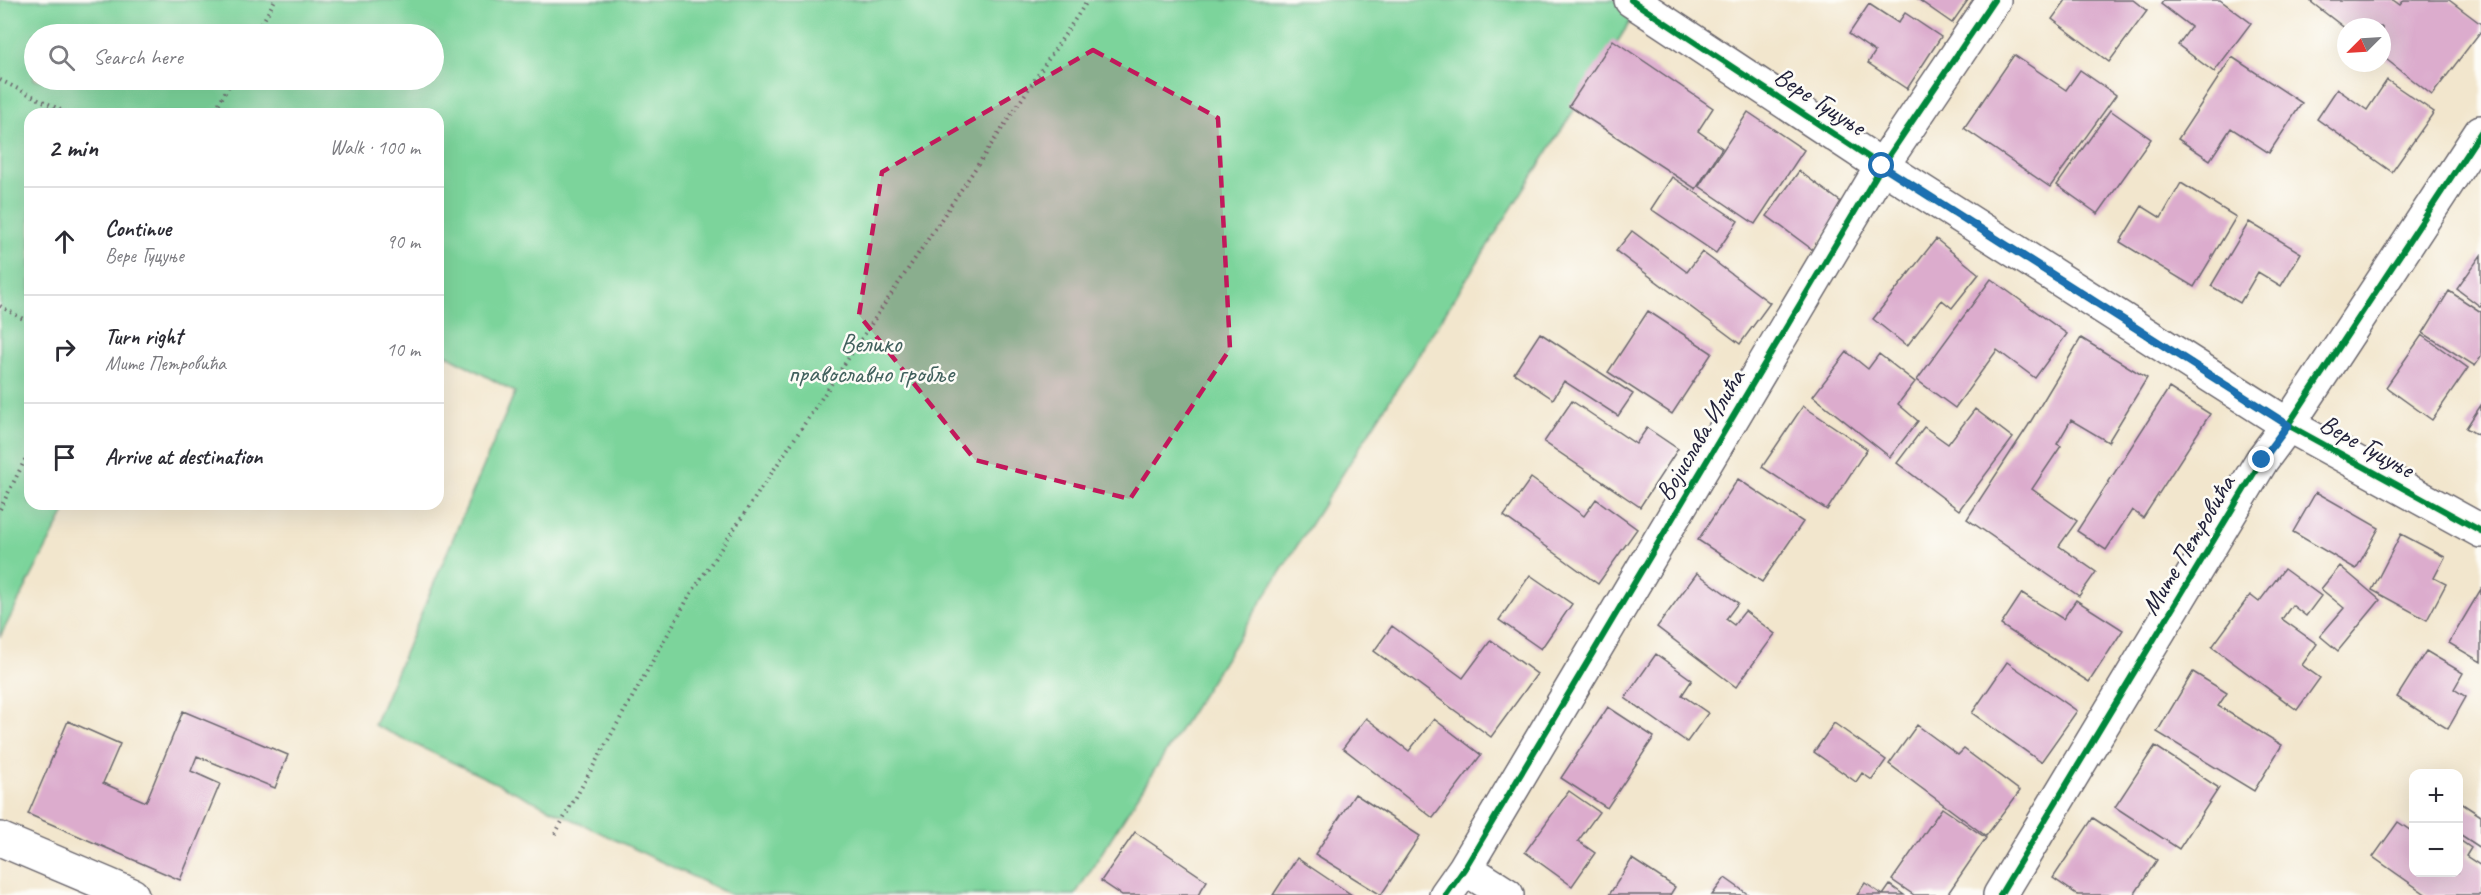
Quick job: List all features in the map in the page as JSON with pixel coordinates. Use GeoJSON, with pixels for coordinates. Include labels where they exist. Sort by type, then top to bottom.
{"type":"FeatureCollection","features":[{"type":"Feature","properties":{"kind":"street","name":"Вере Гуцуње"},"geometry":{"type":"LineString","coordinates":[[1631,0],[1882,166],[2288,425],[2481,531]]}},
{"type":"Feature","properties":{"kind":"street","name":"Војислава Илића"},"geometry":{"type":"LineString","coordinates":[[1446,895],[1465,868],[1882,166],[1994,0]]}},
{"type":"Feature","properties":{"kind":"street","name":"Мите Петровића"},"geometry":{"type":"LineString","coordinates":[[2000,895],[2262,460],[2288,425],[2481,132]]}},
{"type":"Feature","properties":{"kind":"street"},"geometry":{"type":"LineString","coordinates":[[0,839],[80,885],[132,895]]}},
{"type":"Feature","properties":{"kind":"street"},"geometry":{"type":"LineString","coordinates":[[1465,868],[1507,895]]}},
{"type":"Feature","properties":{"kind":"path"},"geometry":{"type":"LineString","coordinates":[[262,24],[275,0]]}},
{"type":"Feature","properties":{"kind":"path"},"geometry":{"type":"LineString","coordinates":[[555,834],[690,595],[1088,0]]}},
{"type":"Feature","properties":{"kind":"path"},"geometry":{"type":"LineString","coordinates":[[0,80],[57,108]]}},
{"type":"Feature","properties":{"kind":"path"},"geometry":{"type":"LineString","coordinates":[[216,108],[226,90]]}},
{"type":"Feature","properties":{"kind":"path"},"geometry":{"type":"LineString","coordinates":[[0,306],[24,320]]}},
{"type":"Feature","properties":{"kind":"path"},"geometry":{"type":"LineString","coordinates":[[0,509],[24,462]]}},
{"type":"Feature","properties":{"kind":"highlighted area"},"geometry":{"type":"Polygon","coordinates":[[[1093,50],[1218,118],[1230,349],[1130,499],[975,460],[859,315],[882,172],[1093,50]]]}},
{"type":"Feature","properties":{"kind":"green space","name":"Велико православно гробље"},"geometry":{"type":"Polygon","coordinates":[[[0,0],[1644,0],[1075,895],[731,895],[374,725],[515,392],[444,353],[444,108],[24,108],[24,510],[66,510],[0,637],[0,0]]]}},
{"type":"Feature","properties":{"kind":"building"},"geometry":{"type":"Polygon","coordinates":[[[1919,0],[1968,0],[1952,23],[1919,0]]]}},
{"type":"Feature","properties":{"kind":"building"},"geometry":{"type":"Polygon","coordinates":[[[2066,0],[2133,0],[2147,11],[2109,62],[2052,19],[2066,0]]]}},
{"type":"Feature","properties":{"kind":"building"},"geometry":{"type":"Polygon","coordinates":[[[2164,0],[2220,0],[2251,23],[2214,72],[2178,45],[2191,27],[2161,4],[2164,0]]]}},
{"type":"Feature","properties":{"kind":"building"},"geometry":{"type":"Polygon","coordinates":[[[2313,0],[2393,0],[2400,5],[2404,0],[2449,0],[2481,24],[2481,31],[2432,95],[2391,63],[2391,18],[2337,18],[2337,22],[2311,2],[2313,0]]]}},
{"type":"Feature","properties":{"kind":"building"},"geometry":{"type":"Polygon","coordinates":[[[1869,4],[1898,23],[1905,13],[1941,37],[1907,89],[1868,63],[1875,52],[1849,34],[1869,4]]]}},
{"type":"Feature","properties":{"kind":"building"},"geometry":{"type":"Polygon","coordinates":[[[1613,40],[1713,108],[1698,131],[1722,148],[1696,189],[1569,106],[1613,40]]]}},
{"type":"Feature","properties":{"kind":"building"},"geometry":{"type":"Polygon","coordinates":[[[2014,55],[2066,90],[2080,70],[2116,95],[2050,187],[1964,128],[2014,55]]]}},
{"type":"Feature","properties":{"kind":"building"},"geometry":{"type":"Polygon","coordinates":[[[2232,57],[2302,103],[2269,153],[2231,128],[2210,160],[2178,139],[2232,57]]]}},
{"type":"Feature","properties":{"kind":"building"},"geometry":{"type":"Polygon","coordinates":[[[2387,80],[2434,112],[2392,172],[2317,119],[2337,89],[2367,110],[2387,80]]]}},
{"type":"Feature","properties":{"kind":"building"},"geometry":{"type":"Polygon","coordinates":[[[2110,110],[2151,139],[2098,214],[2057,185],[2110,110]]]}},
{"type":"Feature","properties":{"kind":"building"},"geometry":{"type":"Polygon","coordinates":[[[1748,112],[1804,150],[1755,224],[1699,186],[1748,112]]]}},
{"type":"Feature","properties":{"kind":"building"},"geometry":{"type":"Polygon","coordinates":[[[1799,171],[1845,205],[1813,250],[1767,216],[1799,171]]]}},
{"type":"Feature","properties":{"kind":"building"},"geometry":{"type":"Polygon","coordinates":[[[1672,177],[1738,221],[1716,253],[1651,209],[1672,177]]]}},
{"type":"Feature","properties":{"kind":"building"},"geometry":{"type":"Polygon","coordinates":[[[2181,183],[2236,217],[2194,287],[2120,242],[2142,206],[2161,218],[2181,183]]]}},
{"type":"Feature","properties":{"kind":"building"},"geometry":{"type":"Polygon","coordinates":[[[2249,222],[2301,253],[2281,286],[2258,272],[2240,303],[2211,286],[2249,222]]]}},
{"type":"Feature","properties":{"kind":"building"},"geometry":{"type":"Polygon","coordinates":[[[1632,231],[1687,272],[1702,252],[1770,303],[1740,344],[1616,251],[1632,231]]]}},
{"type":"Feature","properties":{"kind":"building"},"geometry":{"type":"Polygon","coordinates":[[[1936,239],[1979,274],[1952,308],[1942,300],[1907,346],[1873,319],[1936,239]]]}},
{"type":"Feature","properties":{"kind":"building"},"geometry":{"type":"Polygon","coordinates":[[[2481,255],[2481,307],[2457,289],[2481,255]]]}},
{"type":"Feature","properties":{"kind":"building"},"geometry":{"type":"Polygon","coordinates":[[[1991,279],[2067,334],[2035,378],[1997,350],[1955,408],[1917,380],[1991,279]]]}},
{"type":"Feature","properties":{"kind":"building"},"geometry":{"type":"Polygon","coordinates":[[[2449,291],[2481,312],[2481,357],[2475,366],[2423,333],[2449,291]]]}},
{"type":"Feature","properties":{"kind":"building"},"geometry":{"type":"Polygon","coordinates":[[[1648,311],[1712,353],[1672,414],[1608,372],[1648,311]]]}},
{"type":"Feature","properties":{"kind":"building"},"geometry":{"type":"Polygon","coordinates":[[[1540,333],[1633,394],[1618,416],[1564,381],[1553,399],[1514,373],[1540,333]]]}},
{"type":"Feature","properties":{"kind":"building"},"geometry":{"type":"Polygon","coordinates":[[[2422,335],[2468,368],[2432,420],[2386,387],[2422,335]]]}},
{"type":"Feature","properties":{"kind":"building"},"geometry":{"type":"Polygon","coordinates":[[[2081,338],[2147,378],[2108,442],[2071,420],[2057,444],[2061,446],[2032,489],[2077,521],[2059,546],[2096,572],[2079,596],[1967,519],[2028,426],[2081,338]]]}},
{"type":"Feature","properties":{"kind":"building"},"geometry":{"type":"Polygon","coordinates":[[[1847,352],[1868,369],[1879,354],[1915,382],[1898,404],[1918,421],[1890,457],[1813,396],[1847,352]]]}},
{"type":"Feature","properties":{"kind":"building"},"geometry":{"type":"Polygon","coordinates":[[[2169,388],[2210,414],[2143,518],[2132,510],[2106,550],[2077,531],[2169,388]]]}},
{"type":"Feature","properties":{"kind":"building"},"geometry":{"type":"Polygon","coordinates":[[[1572,401],[1636,444],[1647,428],[1678,449],[1640,507],[1544,442],[1572,401]]]}},
{"type":"Feature","properties":{"kind":"building"},"geometry":{"type":"Polygon","coordinates":[[[2481,405],[2481,437],[2466,428],[2481,405]]]}},
{"type":"Feature","properties":{"kind":"building"},"geometry":{"type":"Polygon","coordinates":[[[1803,406],[1867,449],[1827,510],[1762,467],[1803,406]]]}},
{"type":"Feature","properties":{"kind":"building"},"geometry":{"type":"Polygon","coordinates":[[[1975,409],[2013,438],[1959,510],[1897,463],[1924,427],[1948,444],[1975,409]]]}},
{"type":"Feature","properties":{"kind":"building"},"geometry":{"type":"Polygon","coordinates":[[[1531,478],[1584,516],[1596,499],[1637,529],[1598,584],[1504,516],[1531,478]]]}},
{"type":"Feature","properties":{"kind":"building"},"geometry":{"type":"Polygon","coordinates":[[[1738,479],[1803,522],[1762,582],[1698,540],[1738,479]]]}},
{"type":"Feature","properties":{"kind":"building"},"geometry":{"type":"Polygon","coordinates":[[[2316,492],[2379,528],[2356,569],[2293,532],[2316,492]]]}},
{"type":"Feature","properties":{"kind":"building"},"geometry":{"type":"Polygon","coordinates":[[[2401,534],[2445,557],[2434,578],[2446,584],[2427,620],[2372,590],[2401,534]]]}},
{"type":"Feature","properties":{"kind":"building"},"geometry":{"type":"Polygon","coordinates":[[[2340,566],[2380,600],[2338,651],[2320,636],[2344,608],[2321,589],[2340,566]]]}},
{"type":"Feature","properties":{"kind":"building"},"geometry":{"type":"Polygon","coordinates":[[[2284,569],[2321,596],[2306,616],[2292,605],[2282,619],[2317,644],[2302,665],[2320,678],[2297,710],[2212,647],[2250,595],[2259,602],[2284,569]]]}},
{"type":"Feature","properties":{"kind":"building"},"geometry":{"type":"Polygon","coordinates":[[[1697,573],[1738,603],[1726,619],[1734,625],[1745,611],[1775,634],[1736,687],[1657,627],[1697,573]]]}},
{"type":"Feature","properties":{"kind":"building"},"geometry":{"type":"Polygon","coordinates":[[[1530,575],[1572,604],[1541,649],[1499,620],[1530,575]]]}},
{"type":"Feature","properties":{"kind":"building"},"geometry":{"type":"Polygon","coordinates":[[[2481,589],[2481,662],[2449,643],[2481,589]]]}},
{"type":"Feature","properties":{"kind":"building"},"geometry":{"type":"Polygon","coordinates":[[[2022,593],[2063,619],[2076,600],[2123,630],[2089,682],[2001,625],[2022,593]]]}},
{"type":"Feature","properties":{"kind":"building"},"geometry":{"type":"Polygon","coordinates":[[[1392,626],[1463,678],[1491,640],[1537,674],[1491,737],[1374,651],[1392,626]]]}},
{"type":"Feature","properties":{"kind":"building"},"geometry":{"type":"Polygon","coordinates":[[[2426,651],[2463,673],[2454,689],[2466,697],[2448,729],[2397,697],[2426,651]]]}},
{"type":"Feature","properties":{"kind":"building"},"geometry":{"type":"Polygon","coordinates":[[[1656,654],[1692,680],[1682,695],[1708,713],[1687,742],[1625,698],[1656,654]]]}},
{"type":"Feature","properties":{"kind":"building"},"geometry":{"type":"Polygon","coordinates":[[[2007,662],[2077,711],[2041,762],[1972,713],[2007,662]]]}},
{"type":"Feature","properties":{"kind":"building"},"geometry":{"type":"Polygon","coordinates":[[[2193,672],[2227,693],[2218,706],[2282,745],[2254,791],[2157,732],[2193,672]]]}},
{"type":"Feature","properties":{"kind":"building"},"geometry":{"type":"Polygon","coordinates":[[[1608,707],[1654,737],[1607,808],[1561,778],[1608,707]]]}},
{"type":"Feature","properties":{"kind":"building"},"geometry":{"type":"Polygon","coordinates":[[[183,711],[288,755],[275,788],[197,756],[191,771],[220,784],[180,880],[28,814],[68,721],[120,744],[103,783],[146,802],[183,711]]]}},
{"type":"Feature","properties":{"kind":"building"},"geometry":{"type":"Polygon","coordinates":[[[1366,718],[1409,751],[1434,719],[1481,755],[1433,818],[1343,748],[1366,718]]]}},
{"type":"Feature","properties":{"kind":"building"},"geometry":{"type":"Polygon","coordinates":[[[1834,723],[1886,760],[1872,780],[1862,773],[1856,782],[1814,752],[1834,723]]]}},
{"type":"Feature","properties":{"kind":"building"},"geometry":{"type":"Polygon","coordinates":[[[1917,725],[1958,755],[1964,749],[2020,791],[1986,836],[1889,764],[1917,725]]]}},
{"type":"Feature","properties":{"kind":"building"},"geometry":{"type":"Polygon","coordinates":[[[2155,746],[2219,788],[2179,849],[2115,807],[2155,746]]]}},
{"type":"Feature","properties":{"kind":"building"},"geometry":{"type":"Polygon","coordinates":[[[1569,791],[1599,812],[1578,841],[1595,853],[1572,886],[1525,852],[1569,791]]]}},
{"type":"Feature","properties":{"kind":"building"},"geometry":{"type":"Polygon","coordinates":[[[1355,794],[1420,836],[1381,895],[1315,854],[1355,794]]]}},
{"type":"Feature","properties":{"kind":"building"},"geometry":{"type":"Polygon","coordinates":[[[2463,804],[2481,816],[2481,848],[2463,836],[2463,804]]]}},
{"type":"Feature","properties":{"kind":"building"},"geometry":{"type":"Polygon","coordinates":[[[1942,808],[1986,838],[1947,895],[1914,895],[1892,880],[1942,808]]]}},
{"type":"Feature","properties":{"kind":"building"},"geometry":{"type":"Polygon","coordinates":[[[2093,818],[2157,860],[2134,895],[2078,895],[2053,878],[2093,818]]]}},
{"type":"Feature","properties":{"kind":"building"},"geometry":{"type":"Polygon","coordinates":[[[2398,822],[2409,830],[2409,877],[2463,877],[2463,842],[2471,848],[2466,856],[2481,866],[2481,895],[2427,895],[2373,857],[2398,822]]]}},
{"type":"Feature","properties":{"kind":"building"},"geometry":{"type":"Polygon","coordinates":[[[1135,832],[1207,881],[1198,895],[1122,895],[1101,881],[1135,832]]]}},
{"type":"Feature","properties":{"kind":"building"},"geometry":{"type":"Polygon","coordinates":[[[1297,858],[1352,895],[1273,895],[1297,858]]]}},
{"type":"Feature","properties":{"kind":"building"},"geometry":{"type":"Polygon","coordinates":[[[1632,859],[1675,887],[1670,895],[1609,895],[1632,859]]]}},
{"type":"Feature","properties":{"kind":"building"},"geometry":{"type":"Polygon","coordinates":[[[1725,878],[1749,895],[1712,895],[1725,878]]]}},
{"type":"Feature","properties":{"kind":"building"},"geometry":{"type":"Polygon","coordinates":[[[1865,883],[1883,895],[1857,895],[1865,883]]]}},
{"type":"Feature","properties":{"kind":"building"},"geometry":{"type":"Polygon","coordinates":[[[1890,885],[1904,895],[1883,895],[1890,885]]]}},
{"type":"Feature","properties":{"kind":"cycle path"},"geometry":{"type":"LineString","coordinates":[[1631,0],[1882,166],[2288,425],[2481,531]]}},
{"type":"Feature","properties":{"kind":"cycle path"},"geometry":{"type":"LineString","coordinates":[[1446,895],[1465,868],[1882,166],[1994,0]]}},
{"type":"Feature","properties":{"kind":"cycle path"},"geometry":{"type":"LineString","coordinates":[[2000,895],[2262,460],[2288,425],[2481,132]]}},
{"type":"Feature","properties":{"kind":"route"},"geometry":{"type":"LineString","coordinates":[[1882,166],[2288,425],[2262,460]]}}]}
